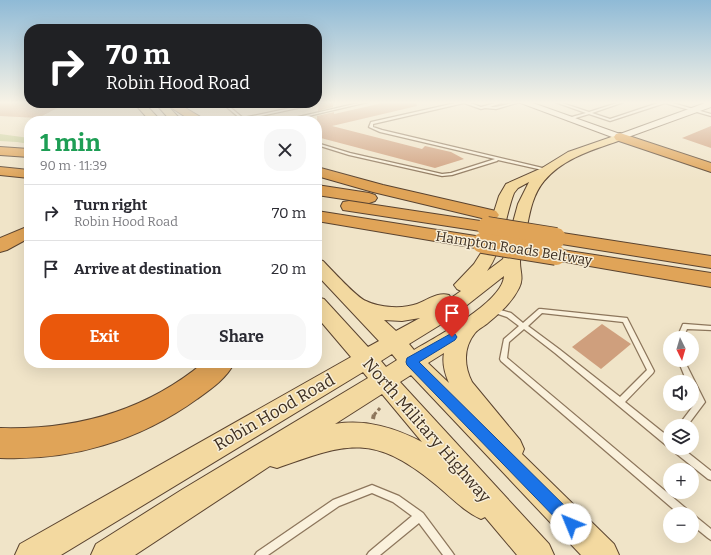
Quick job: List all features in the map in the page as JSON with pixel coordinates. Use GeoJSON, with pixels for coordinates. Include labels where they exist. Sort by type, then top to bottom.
{"type":"FeatureCollection","features":[{"type":"Feature","properties":{"kind":"highway"},"geometry":{"type":"LineString","coordinates":[[620,137],[711,168]]}},
{"type":"Feature","properties":{"kind":"highway"},"geometry":{"type":"LineString","coordinates":[[0,151],[24,153]]}},
{"type":"Feature","properties":{"kind":"highway"},"geometry":{"type":"LineString","coordinates":[[0,159],[24,161]]}},
{"type":"Feature","properties":{"kind":"highway"},"geometry":{"type":"LineString","coordinates":[[0,171],[24,173]]}},
{"type":"Feature","properties":{"kind":"highway"},"geometry":{"type":"LineString","coordinates":[[322,172],[380,188],[486,228]]}},
{"type":"Feature","properties":{"kind":"highway","name":"Hampton Roads Beltway"},"geometry":{"type":"LineString","coordinates":[[322,191],[486,228],[556,239],[711,248]]}},
{"type":"Feature","properties":{"kind":"highway"},"geometry":{"type":"LineString","coordinates":[[322,202],[486,228]]}},
{"type":"Feature","properties":{"kind":"highway","name":"Hampton Roads Beltway"},"geometry":{"type":"LineString","coordinates":[[322,216],[486,228],[556,239],[711,280]]}},
{"type":"Feature","properties":{"kind":"highway"},"geometry":{"type":"LineString","coordinates":[[0,246],[24,234]]}},
{"type":"Feature","properties":{"kind":"highway"},"geometry":{"type":"LineString","coordinates":[[556,239],[711,262]]}},
{"type":"Feature","properties":{"kind":"highway"},"geometry":{"type":"LineString","coordinates":[[0,443],[47,444],[81,437],[114,427],[147,414],[176,398],[216,368]]}},
{"type":"Feature","properties":{"kind":"main road","name":"Robin Hood Road"},"geometry":{"type":"LineString","coordinates":[[107,555],[467,328],[492,309],[502,299],[513,280],[511,261],[526,198],[530,190],[546,170],[562,160],[620,137]]}},
{"type":"Feature","properties":{"kind":"main road"},"geometry":{"type":"LineString","coordinates":[[359,306],[387,314],[400,315],[422,311],[444,300],[476,274],[485,264],[490,253],[507,195],[512,186],[546,170]]}},
{"type":"Feature","properties":{"kind":"main road","name":"Robin Hood Road"},"geometry":{"type":"LineString","coordinates":[[31,555],[454,306],[511,261]]}},
{"type":"Feature","properties":{"kind":"main road"},"geometry":{"type":"LineString","coordinates":[[322,270],[359,306],[411,362],[603,555]]}},
{"type":"Feature","properties":{"kind":"main road","name":"North Military Highway"},"geometry":{"type":"LineString","coordinates":[[322,310],[532,548]]}},
{"type":"Feature","properties":{"kind":"main road"},"geometry":{"type":"LineString","coordinates":[[467,328],[455,352],[454,358],[459,382],[561,513]]}},
{"type":"Feature","properties":{"kind":"main road"},"geometry":{"type":"LineString","coordinates":[[248,465],[314,443],[344,435],[370,435],[392,440],[424,457],[532,548]]}},
{"type":"Feature","properties":{"kind":"street"},"geometry":{"type":"LineString","coordinates":[[594,128],[620,137]]}},
{"type":"Feature","properties":{"kind":"street","name":"Robin Hood Road"},"geometry":{"type":"LineString","coordinates":[[620,137],[645,128]]}},
{"type":"Feature","properties":{"kind":"lane"},"geometry":{"type":"LineString","coordinates":[[373,128],[497,160],[546,170]]}},
{"type":"Feature","properties":{"kind":"lane"},"geometry":{"type":"LineString","coordinates":[[322,146],[349,154],[442,175],[451,174],[497,160]]}},
{"type":"Feature","properties":{"kind":"lane"},"geometry":{"type":"LineString","coordinates":[[492,309],[509,315],[522,326],[557,350],[663,436]]}},
{"type":"Feature","properties":{"kind":"lane"},"geometry":{"type":"LineString","coordinates":[[620,402],[651,371],[625,320],[541,310],[506,341],[503,358],[678,507]]}},
{"type":"Feature","properties":{"kind":"lane"},"geometry":{"type":"LineString","coordinates":[[683,331],[685,326],[711,328]]}},
{"type":"Feature","properties":{"kind":"lane"},"geometry":{"type":"LineString","coordinates":[[688,419],[694,411]]}},
{"type":"Feature","properties":{"kind":"lane"},"geometry":{"type":"LineString","coordinates":[[685,455],[711,476]]}},
{"type":"Feature","properties":{"kind":"lane"},"geometry":{"type":"LineString","coordinates":[[260,555],[336,502],[372,489],[396,499],[420,516],[449,555]]}},
{"type":"Feature","properties":{"kind":"lane"},"geometry":{"type":"LineString","coordinates":[[372,555],[420,516]]}},
{"type":"Feature","properties":{"kind":"lane"},"geometry":{"type":"LineString","coordinates":[[699,525],[711,535]]}},
{"type":"Feature","properties":{"kind":"path"},"geometry":{"type":"LineString","coordinates":[[372,423],[374,414],[380,408]]}},
{"type":"Feature","properties":{"kind":"green space"},"geometry":{"type":"Polygon","coordinates":[[[0,134],[24,137],[24,143],[0,141],[0,134]]]}},
{"type":"Feature","properties":{"kind":"building"},"geometry":{"type":"Polygon","coordinates":[[[322,128],[339,128],[422,149],[425,146],[451,152],[464,159],[435,168],[322,138],[322,128]]]}},
{"type":"Feature","properties":{"kind":"building"},"geometry":{"type":"Polygon","coordinates":[[[706,128],[711,128],[711,148],[682,138],[706,128]]]}},
{"type":"Feature","properties":{"kind":"building"},"geometry":{"type":"Polygon","coordinates":[[[602,324],[631,344],[601,369],[572,347],[602,324]]]}},
{"type":"Feature","properties":{"kind":"route"},"geometry":{"type":"LineString","coordinates":[[452,337],[411,362],[571,524]]}}]}
